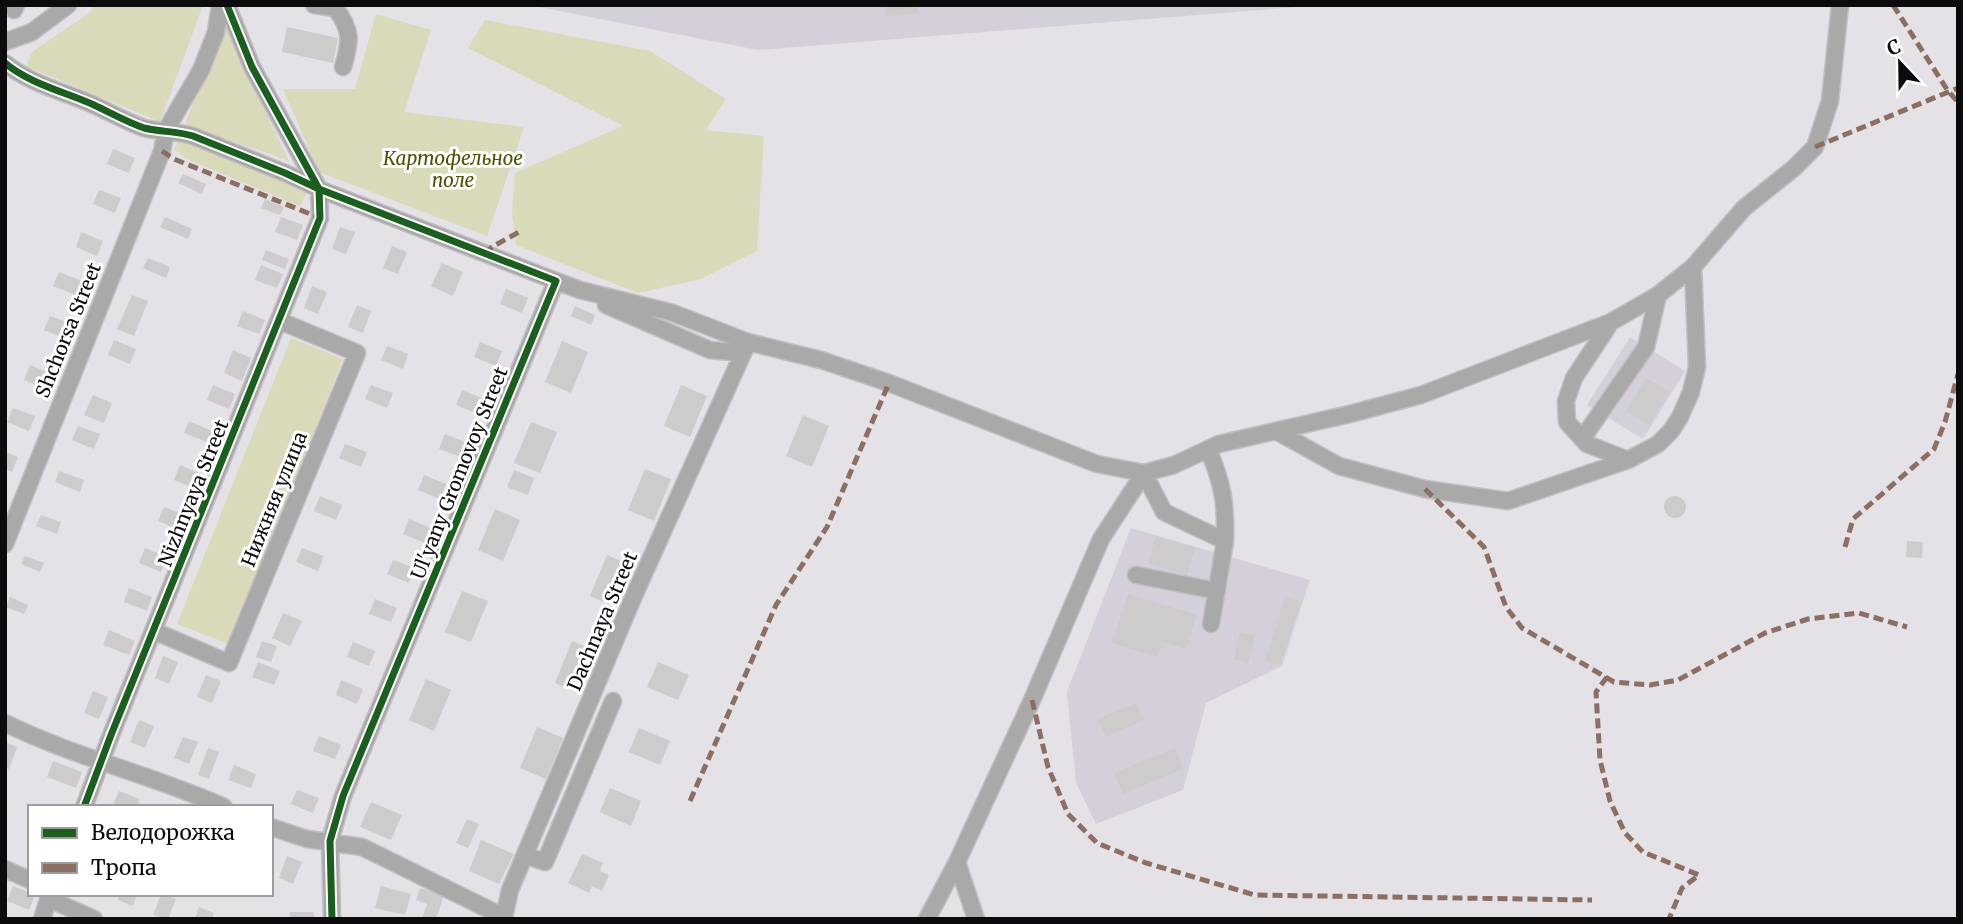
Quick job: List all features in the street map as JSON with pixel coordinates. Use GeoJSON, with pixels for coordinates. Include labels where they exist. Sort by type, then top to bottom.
{"type":"FeatureCollection","features":[{"type":"Feature","properties":{"kind":"street"},"geometry":{"type":"LineString","coordinates":[[5,42],[32,32],[68,5]]}},
{"type":"Feature","properties":{"kind":"street","name":"Shchorsa Street"},"geometry":{"type":"LineString","coordinates":[[5,544],[162,151],[166,130],[201,70],[216,32],[219,5]]}},
{"type":"Feature","properties":{"kind":"street"},"geometry":{"type":"LineString","coordinates":[[227,5],[252,67],[319,189]]}},
{"type":"Feature","properties":{"kind":"street"},"geometry":{"type":"LineString","coordinates":[[314,5],[335,8],[348,25],[350,46],[344,67]]}},
{"type":"Feature","properties":{"kind":"street"},"geometry":{"type":"LineString","coordinates":[[5,63],[34,81],[129,122],[148,129],[193,136],[319,189],[580,290],[673,313],[745,348],[821,360],[889,383],[1097,464],[1144,473],[1174,465],[1208,449],[1247,436],[1421,395],[1611,322],[1658,295],[1693,267],[1744,208],[1794,168],[1815,147],[1830,100],[1840,5]]}},
{"type":"Feature","properties":{"kind":"street","name":"Nizhnyaya Street"},"geometry":{"type":"LineString","coordinates":[[85,805],[320,218],[319,189]]}},
{"type":"Feature","properties":{"kind":"street"},"geometry":{"type":"LineString","coordinates":[[1276,431],[1339,466],[1425,489],[1508,501],[1628,460],[1658,444],[1671,431],[1691,392],[1697,367],[1693,267]]}},
{"type":"Feature","properties":{"kind":"street","name":"Ul'yany Gromovoy Street"},"geometry":{"type":"LineString","coordinates":[[331,919],[330,841],[343,796],[556,281]]}},
{"type":"Feature","properties":{"kind":"street"},"geometry":{"type":"LineString","coordinates":[[1582,439],[1646,347],[1658,295]]}},
{"type":"Feature","properties":{"kind":"street","name":"Нижняя улица"},"geometry":{"type":"LineString","coordinates":[[154,631],[229,663],[357,353],[279,321]]}},
{"type":"Feature","properties":{"kind":"street"},"geometry":{"type":"LineString","coordinates":[[1611,322],[1574,378],[1566,401],[1567,422],[1587,444],[1628,460]]}},
{"type":"Feature","properties":{"kind":"street","name":"Dachnaya Street"},"geometry":{"type":"LineString","coordinates":[[504,918],[510,890],[633,598],[745,348]]}},
{"type":"Feature","properties":{"kind":"street"},"geometry":{"type":"LineString","coordinates":[[1208,449],[1220,478],[1226,506],[1225,541],[1211,624]]}},
{"type":"Feature","properties":{"kind":"street"},"geometry":{"type":"LineString","coordinates":[[1144,473],[1164,512],[1225,541]]}},
{"type":"Feature","properties":{"kind":"street"},"geometry":{"type":"LineString","coordinates":[[927,919],[957,862],[1032,701],[1101,539],[1144,473]]}},
{"type":"Feature","properties":{"kind":"street"},"geometry":{"type":"LineString","coordinates":[[1136,575],[1217,591]]}},
{"type":"Feature","properties":{"kind":"street"},"geometry":{"type":"LineString","coordinates":[[525,855],[545,862],[613,701]]}},
{"type":"Feature","properties":{"kind":"street"},"geometry":{"type":"LineString","coordinates":[[5,723],[36,738],[220,805]]}},
{"type":"Feature","properties":{"kind":"street"},"geometry":{"type":"LineString","coordinates":[[273,828],[307,839],[362,847],[504,918]]}},
{"type":"Feature","properties":{"kind":"street"},"geometry":{"type":"LineString","coordinates":[[957,862],[976,919]]}},
{"type":"Feature","properties":{"kind":"street"},"geometry":{"type":"LineString","coordinates":[[5,869],[28,879]]}},
{"type":"Feature","properties":{"kind":"street"},"geometry":{"type":"LineString","coordinates":[[42,919],[50,897],[93,919]]}},
{"type":"Feature","properties":{"kind":"shaded area"},"geometry":{"type":"Polygon","coordinates":[[[529,5],[1321,5],[758,50],[529,5]]]}},
{"type":"Feature","properties":{"kind":"shaded area"},"geometry":{"type":"Polygon","coordinates":[[[1630,337],[1685,371],[1643,439],[1587,405],[1630,337]]]}},
{"type":"Feature","properties":{"kind":"shaded area"},"geometry":{"type":"Polygon","coordinates":[[[1131,528],[1310,580],[1282,666],[1206,703],[1183,790],[1096,824],[1076,783],[1067,692],[1131,528]]]}},
{"type":"Feature","properties":{"kind":"green space"},"geometry":{"type":"Polygon","coordinates":[[[95,5],[203,5],[160,122],[26,66],[33,51],[88,14],[95,5]]]}},
{"type":"Feature","properties":{"kind":"green space","name":"Картофельное поле"},"geometry":{"type":"Polygon","coordinates":[[[376,14],[431,30],[404,112],[524,127],[487,236],[319,172],[283,89],[355,89],[376,14]]]}},
{"type":"Feature","properties":{"kind":"green space"},"geometry":{"type":"Polygon","coordinates":[[[485,20],[650,51],[726,99],[706,130],[764,136],[757,251],[701,279],[638,293],[516,245],[512,214],[515,173],[623,126],[468,48],[485,20]]]}},
{"type":"Feature","properties":{"kind":"green space"},"geometry":{"type":"Polygon","coordinates":[[[224,24],[289,161],[185,124],[224,24]]]}},
{"type":"Feature","properties":{"kind":"green space"},"geometry":{"type":"Polygon","coordinates":[[[179,140],[309,188],[300,206],[189,160],[174,150],[179,140]]]}},
{"type":"Feature","properties":{"kind":"green space"},"geometry":{"type":"Polygon","coordinates":[[[291,338],[343,359],[229,644],[177,624],[291,338]]]}},
{"type":"Feature","properties":{"kind":"building"},"geometry":{"type":"Polygon","coordinates":[[[885,5],[917,5],[918,13],[886,16],[885,5]]]}},
{"type":"Feature","properties":{"kind":"building"},"geometry":{"type":"Polygon","coordinates":[[[287,27],[338,38],[333,63],[282,52],[287,27]]]}},
{"type":"Feature","properties":{"kind":"building"},"geometry":{"type":"Polygon","coordinates":[[[113,149],[135,158],[129,173],[107,164],[113,149]]]}},
{"type":"Feature","properties":{"kind":"building"},"geometry":{"type":"Polygon","coordinates":[[[183,174],[206,184],[202,194],[178,183],[183,174]]]}},
{"type":"Feature","properties":{"kind":"building"},"geometry":{"type":"Polygon","coordinates":[[[99,190],[121,198],[115,213],[93,204],[99,190]]]}},
{"type":"Feature","properties":{"kind":"building"},"geometry":{"type":"Polygon","coordinates":[[[265,199],[284,207],[280,215],[261,208],[265,199]]]}},
{"type":"Feature","properties":{"kind":"building"},"geometry":{"type":"Polygon","coordinates":[[[165,217],[192,229],[188,239],[160,227],[165,217]]]}},
{"type":"Feature","properties":{"kind":"building"},"geometry":{"type":"Polygon","coordinates":[[[281,217],[303,225],[297,240],[275,232],[281,217]]]}},
{"type":"Feature","properties":{"kind":"building"},"geometry":{"type":"Polygon","coordinates":[[[340,227],[355,232],[346,254],[332,249],[340,227]]]}},
{"type":"Feature","properties":{"kind":"building"},"geometry":{"type":"Polygon","coordinates":[[[81,232],[103,241],[97,256],[76,247],[81,232]]]}},
{"type":"Feature","properties":{"kind":"building"},"geometry":{"type":"Polygon","coordinates":[[[392,246],[407,252],[398,274],[383,268],[392,246]]]}},
{"type":"Feature","properties":{"kind":"building"},"geometry":{"type":"Polygon","coordinates":[[[266,250],[289,259],[285,269],[262,260],[266,250]]]}},
{"type":"Feature","properties":{"kind":"building"},"geometry":{"type":"Polygon","coordinates":[[[148,258],[170,267],[166,278],[143,268],[148,258]]]}},
{"type":"Feature","properties":{"kind":"building"},"geometry":{"type":"Polygon","coordinates":[[[442,263],[463,272],[453,296],[431,286],[442,263]]]}},
{"type":"Feature","properties":{"kind":"building"},"geometry":{"type":"Polygon","coordinates":[[[261,265],[283,274],[277,288],[255,280],[261,265]]]}},
{"type":"Feature","properties":{"kind":"building"},"geometry":{"type":"Polygon","coordinates":[[[59,272],[87,283],[81,297],[53,286],[59,272]]]}},
{"type":"Feature","properties":{"kind":"building"},"geometry":{"type":"Polygon","coordinates":[[[312,286],[327,292],[318,314],[304,308],[312,286]]]}},
{"type":"Feature","properties":{"kind":"building"},"geometry":{"type":"Polygon","coordinates":[[[506,289],[528,298],[522,313],[500,304],[506,289]]]}},
{"type":"Feature","properties":{"kind":"building"},"geometry":{"type":"Polygon","coordinates":[[[132,295],[148,301],[134,336],[117,329],[132,295]]]}},
{"type":"Feature","properties":{"kind":"building"},"geometry":{"type":"Polygon","coordinates":[[[357,305],[371,311],[363,333],[348,327],[357,305]]]}},
{"type":"Feature","properties":{"kind":"building"},"geometry":{"type":"Polygon","coordinates":[[[575,306],[595,315],[591,325],[571,316],[575,306]]]}},
{"type":"Feature","properties":{"kind":"building"},"geometry":{"type":"Polygon","coordinates":[[[243,311],[265,320],[259,334],[237,326],[243,311]]]}},
{"type":"Feature","properties":{"kind":"building"},"geometry":{"type":"Polygon","coordinates":[[[50,316],[72,324],[66,339],[44,330],[50,316]]]}},
{"type":"Feature","properties":{"kind":"building"},"geometry":{"type":"Polygon","coordinates":[[[114,340],[136,349],[130,364],[108,355],[114,340]]]}},
{"type":"Feature","properties":{"kind":"building"},"geometry":{"type":"Polygon","coordinates":[[[562,341],[588,352],[571,393],[545,382],[562,341]]]}},
{"type":"Feature","properties":{"kind":"building"},"geometry":{"type":"Polygon","coordinates":[[[480,342],[502,351],[496,366],[474,357],[480,342]]]}},
{"type":"Feature","properties":{"kind":"building"},"geometry":{"type":"Polygon","coordinates":[[[387,346],[408,354],[403,369],[381,360],[387,346]]]}},
{"type":"Feature","properties":{"kind":"building"},"geometry":{"type":"Polygon","coordinates":[[[233,350],[251,358],[242,381],[224,373],[233,350]]]}},
{"type":"Feature","properties":{"kind":"building"},"geometry":{"type":"Polygon","coordinates":[[[30,365],[52,374],[46,389],[24,380],[30,365]]]}},
{"type":"Feature","properties":{"kind":"building"},"geometry":{"type":"Polygon","coordinates":[[[1646,378],[1669,391],[1649,425],[1626,411],[1646,378]]]}},
{"type":"Feature","properties":{"kind":"building"},"geometry":{"type":"Polygon","coordinates":[[[213,385],[235,394],[229,409],[207,400],[213,385]]]}},
{"type":"Feature","properties":{"kind":"building"},"geometry":{"type":"Polygon","coordinates":[[[371,385],[393,393],[387,408],[365,399],[371,385]]]}},
{"type":"Feature","properties":{"kind":"building"},"geometry":{"type":"Polygon","coordinates":[[[681,385],[707,396],[690,437],[664,426],[681,385]]]}},
{"type":"Feature","properties":{"kind":"building"},"geometry":{"type":"Polygon","coordinates":[[[462,390],[484,399],[478,414],[456,405],[462,390]]]}},
{"type":"Feature","properties":{"kind":"building"},"geometry":{"type":"Polygon","coordinates":[[[93,395],[112,403],[104,423],[84,415],[93,395]]]}},
{"type":"Feature","properties":{"kind":"building"},"geometry":{"type":"Polygon","coordinates":[[[13,408],[35,416],[29,431],[7,422],[13,408]]]}},
{"type":"Feature","properties":{"kind":"building"},"geometry":{"type":"Polygon","coordinates":[[[803,415],[829,426],[812,467],[786,456],[803,415]]]}},
{"type":"Feature","properties":{"kind":"building"},"geometry":{"type":"Polygon","coordinates":[[[189,421],[219,434],[215,445],[184,433],[189,421]]]}},
{"type":"Feature","properties":{"kind":"building"},"geometry":{"type":"Polygon","coordinates":[[[531,422],[557,432],[540,473],[514,463],[531,422]]]}},
{"type":"Feature","properties":{"kind":"building"},"geometry":{"type":"Polygon","coordinates":[[[78,426],[100,434],[94,449],[72,440],[78,426]]]}},
{"type":"Feature","properties":{"kind":"building"},"geometry":{"type":"Polygon","coordinates":[[[445,434],[467,443],[461,457],[439,449],[445,434]]]}},
{"type":"Feature","properties":{"kind":"building"},"geometry":{"type":"Polygon","coordinates":[[[345,444],[367,452],[361,467],[339,458],[345,444]]]}},
{"type":"Feature","properties":{"kind":"building"},"geometry":{"type":"Polygon","coordinates":[[[5,452],[18,457],[12,472],[5,469],[5,452]]]}},
{"type":"Feature","properties":{"kind":"building"},"geometry":{"type":"Polygon","coordinates":[[[180,465],[201,474],[196,489],[174,480],[180,465]]]}},
{"type":"Feature","properties":{"kind":"building"},"geometry":{"type":"Polygon","coordinates":[[[645,469],[671,479],[654,521],[628,510],[645,469]]]}},
{"type":"Feature","properties":{"kind":"building"},"geometry":{"type":"Polygon","coordinates":[[[514,470],[534,478],[528,495],[507,487],[514,470]]]}},
{"type":"Feature","properties":{"kind":"building"},"geometry":{"type":"Polygon","coordinates":[[[59,471],[84,480],[80,492],[55,482],[59,471]]]}},
{"type":"Feature","properties":{"kind":"building"},"geometry":{"type":"Polygon","coordinates":[[[424,475],[446,484],[440,499],[418,490],[424,475]]]}},
{"type":"Feature","properties":{"kind":"building"},"geometry":{"type":"Polygon","coordinates":[[[320,496],[342,505],[336,520],[314,511],[320,496]]]}},
{"type":"Feature","properties":{"kind":"building"},"geometry":{"type":"Polygon","coordinates":[[[1675,496],[1683,499],[1686,507],[1683,515],[1675,518],[1667,515],[1664,507],[1667,499],[1675,496]]]}},
{"type":"Feature","properties":{"kind":"building"},"geometry":{"type":"Polygon","coordinates":[[[164,507],[185,515],[180,530],[158,521],[164,507]]]}},
{"type":"Feature","properties":{"kind":"building"},"geometry":{"type":"Polygon","coordinates":[[[495,509],[520,520],[503,561],[478,550],[495,509]]]}},
{"type":"Feature","properties":{"kind":"building"},"geometry":{"type":"Polygon","coordinates":[[[41,515],[61,522],[57,534],[36,526],[41,515]]]}},
{"type":"Feature","properties":{"kind":"building"},"geometry":{"type":"Polygon","coordinates":[[[409,519],[431,528],[425,543],[403,534],[409,519]]]}},
{"type":"Feature","properties":{"kind":"building"},"geometry":{"type":"Polygon","coordinates":[[[1156,536],[1195,548],[1187,575],[1148,563],[1156,536]]]}},
{"type":"Feature","properties":{"kind":"building"},"geometry":{"type":"Polygon","coordinates":[[[1907,541],[1923,542],[1922,558],[1906,557],[1907,541]]]}},
{"type":"Feature","properties":{"kind":"building"},"geometry":{"type":"Polygon","coordinates":[[[145,548],[167,557],[161,572],[139,563],[145,548]]]}},
{"type":"Feature","properties":{"kind":"building"},"geometry":{"type":"Polygon","coordinates":[[[302,548],[324,556],[318,571],[296,562],[302,548]]]}},
{"type":"Feature","properties":{"kind":"building"},"geometry":{"type":"Polygon","coordinates":[[[607,555],[633,566],[616,607],[590,596],[607,555]]]}},
{"type":"Feature","properties":{"kind":"building"},"geometry":{"type":"Polygon","coordinates":[[[25,556],[44,563],[40,572],[21,564],[25,556]]]}},
{"type":"Feature","properties":{"kind":"building"},"geometry":{"type":"Polygon","coordinates":[[[393,560],[415,568],[409,583],[387,574],[393,560]]]}},
{"type":"Feature","properties":{"kind":"building"},"geometry":{"type":"Polygon","coordinates":[[[129,588],[152,597],[147,611],[124,602],[129,588]]]}},
{"type":"Feature","properties":{"kind":"building"},"geometry":{"type":"Polygon","coordinates":[[[462,591],[488,601],[471,642],[445,632],[462,591]]]}},
{"type":"Feature","properties":{"kind":"building"},"geometry":{"type":"Polygon","coordinates":[[[1128,594],[1197,615],[1186,649],[1163,642],[1158,657],[1112,643],[1128,594]]]}},
{"type":"Feature","properties":{"kind":"building"},"geometry":{"type":"Polygon","coordinates":[[[1285,596],[1301,601],[1281,665],[1265,661],[1285,596]]]}},
{"type":"Feature","properties":{"kind":"building"},"geometry":{"type":"Polygon","coordinates":[[[10,597],[28,605],[24,614],[6,607],[10,597]]]}},
{"type":"Feature","properties":{"kind":"building"},"geometry":{"type":"Polygon","coordinates":[[[375,599],[397,608],[391,622],[369,614],[375,599]]]}},
{"type":"Feature","properties":{"kind":"building"},"geometry":{"type":"Polygon","coordinates":[[[283,613],[302,621],[290,646],[272,638],[283,613]]]}},
{"type":"Feature","properties":{"kind":"building"},"geometry":{"type":"Polygon","coordinates":[[[109,630],[135,641],[129,655],[103,645],[109,630]]]}},
{"type":"Feature","properties":{"kind":"building"},"geometry":{"type":"Polygon","coordinates":[[[1240,632],[1255,635],[1248,663],[1234,659],[1240,632]]]}},
{"type":"Feature","properties":{"kind":"building"},"geometry":{"type":"Polygon","coordinates":[[[262,641],[277,646],[271,662],[256,657],[262,641]]]}},
{"type":"Feature","properties":{"kind":"building"},"geometry":{"type":"Polygon","coordinates":[[[572,641],[598,652],[580,693],[555,683],[572,641]]]}},
{"type":"Feature","properties":{"kind":"building"},"geometry":{"type":"Polygon","coordinates":[[[353,642],[375,651],[369,666],[347,657],[353,642]]]}},
{"type":"Feature","properties":{"kind":"building"},"geometry":{"type":"Polygon","coordinates":[[[163,656],[178,662],[169,684],[155,678],[163,656]]]}},
{"type":"Feature","properties":{"kind":"building"},"geometry":{"type":"Polygon","coordinates":[[[258,662],[280,671],[274,685],[252,677],[258,662]]]}},
{"type":"Feature","properties":{"kind":"building"},"geometry":{"type":"Polygon","coordinates":[[[658,662],[689,675],[678,700],[647,687],[658,662]]]}},
{"type":"Feature","properties":{"kind":"building"},"geometry":{"type":"Polygon","coordinates":[[[206,675],[221,681],[212,703],[197,697],[206,675]]]}},
{"type":"Feature","properties":{"kind":"building"},"geometry":{"type":"Polygon","coordinates":[[[426,679],[451,690],[434,731],[409,720],[426,679]]]}},
{"type":"Feature","properties":{"kind":"building"},"geometry":{"type":"Polygon","coordinates":[[[341,680],[363,689],[357,704],[336,695],[341,680]]]}},
{"type":"Feature","properties":{"kind":"building"},"geometry":{"type":"Polygon","coordinates":[[[93,691],[108,697],[99,719],[84,713],[93,691]]]}},
{"type":"Feature","properties":{"kind":"building"},"geometry":{"type":"Polygon","coordinates":[[[1136,703],[1144,720],[1106,737],[1098,719],[1136,703]]]}},
{"type":"Feature","properties":{"kind":"building"},"geometry":{"type":"Polygon","coordinates":[[[139,720],[154,726],[145,748],[130,742],[139,720]]]}},
{"type":"Feature","properties":{"kind":"building"},"geometry":{"type":"Polygon","coordinates":[[[537,727],[563,738],[546,779],[520,768],[537,727]]]}},
{"type":"Feature","properties":{"kind":"building"},"geometry":{"type":"Polygon","coordinates":[[[639,728],[670,741],[660,765],[629,752],[639,728]]]}},
{"type":"Feature","properties":{"kind":"building"},"geometry":{"type":"Polygon","coordinates":[[[319,736],[341,745],[335,759],[313,751],[319,736]]]}},
{"type":"Feature","properties":{"kind":"building"},"geometry":{"type":"Polygon","coordinates":[[[183,737],[198,742],[189,764],[174,758],[183,737]]]}},
{"type":"Feature","properties":{"kind":"building"},"geometry":{"type":"Polygon","coordinates":[[[5,742],[17,747],[9,769],[5,767],[5,742]]]}},
{"type":"Feature","properties":{"kind":"building"},"geometry":{"type":"Polygon","coordinates":[[[208,748],[219,752],[209,779],[198,775],[208,748]]]}},
{"type":"Feature","properties":{"kind":"building"},"geometry":{"type":"Polygon","coordinates":[[[1175,748],[1183,769],[1123,794],[1114,773],[1175,748]]]}},
{"type":"Feature","properties":{"kind":"building"},"geometry":{"type":"Polygon","coordinates":[[[53,761],[82,772],[76,788],[47,777],[53,761]]]}},
{"type":"Feature","properties":{"kind":"building"},"geometry":{"type":"Polygon","coordinates":[[[234,765],[256,774],[251,788],[228,780],[234,765]]]}},
{"type":"Feature","properties":{"kind":"building"},"geometry":{"type":"Polygon","coordinates":[[[610,788],[641,801],[631,826],[600,812],[610,788]]]}},
{"type":"Feature","properties":{"kind":"building"},"geometry":{"type":"Polygon","coordinates":[[[297,790],[319,798],[313,813],[291,804],[297,790]]]}},
{"type":"Feature","properties":{"kind":"building"},"geometry":{"type":"Polygon","coordinates":[[[119,791],[140,799],[138,805],[113,805],[119,791]]]}},
{"type":"Feature","properties":{"kind":"building"},"geometry":{"type":"Polygon","coordinates":[[[371,802],[402,815],[391,840],[360,827],[371,802]]]}},
{"type":"Feature","properties":{"kind":"building"},"geometry":{"type":"Polygon","coordinates":[[[467,819],[479,824],[468,848],[456,843],[467,819]]]}},
{"type":"Feature","properties":{"kind":"building"},"geometry":{"type":"Polygon","coordinates":[[[481,840],[514,854],[499,884],[469,871],[481,840]]]}},
{"type":"Feature","properties":{"kind":"building"},"geometry":{"type":"Polygon","coordinates":[[[582,854],[603,863],[600,871],[609,875],[602,891],[592,886],[589,893],[568,883],[582,854]]]}},
{"type":"Feature","properties":{"kind":"building"},"geometry":{"type":"Polygon","coordinates":[[[287,856],[302,862],[293,884],[279,878],[287,856]]]}},
{"type":"Feature","properties":{"kind":"building"},"geometry":{"type":"Polygon","coordinates":[[[13,886],[28,892],[28,896],[35,896],[29,910],[7,901],[13,886]]]}},
{"type":"Feature","properties":{"kind":"building"},"geometry":{"type":"Polygon","coordinates":[[[381,886],[411,894],[405,915],[375,908],[381,886]]]}},
{"type":"Feature","properties":{"kind":"building"},"geometry":{"type":"Polygon","coordinates":[[[420,888],[444,895],[436,919],[422,919],[427,904],[416,900],[420,888]]]}},
{"type":"Feature","properties":{"kind":"building"},"geometry":{"type":"Polygon","coordinates":[[[119,896],[136,896],[133,906],[118,900],[119,896]]]}},
{"type":"Feature","properties":{"kind":"building"},"geometry":{"type":"Polygon","coordinates":[[[160,896],[176,899],[168,919],[153,915],[160,896]]]}},
{"type":"Feature","properties":{"kind":"building"},"geometry":{"type":"Polygon","coordinates":[[[199,907],[214,913],[212,919],[195,919],[199,907]]]}},
{"type":"Feature","properties":{"kind":"building"},"geometry":{"type":"Polygon","coordinates":[[[290,912],[314,912],[314,919],[290,919],[290,912]]]}},
{"type":"Feature","properties":{"kind":"marked path"},"geometry":{"type":"LineString","coordinates":[[1893,5],[1948,91],[1958,102]]}},
{"type":"Feature","properties":{"kind":"marked path"},"geometry":{"type":"LineString","coordinates":[[1815,147],[1958,88]]}},
{"type":"Feature","properties":{"kind":"marked path"},"geometry":{"type":"LineString","coordinates":[[162,151],[174,159],[320,218]]}},
{"type":"Feature","properties":{"kind":"marked path"},"geometry":{"type":"LineString","coordinates":[[485,254],[519,232]]}},
{"type":"Feature","properties":{"kind":"marked path"},"geometry":{"type":"LineString","coordinates":[[1845,547],[1853,519],[1934,449],[1945,422],[1958,374]]}},
{"type":"Feature","properties":{"kind":"marked path"},"geometry":{"type":"LineString","coordinates":[[690,801],[776,605],[827,527],[889,383]]}},
{"type":"Feature","properties":{"kind":"marked path"},"geometry":{"type":"LineString","coordinates":[[1425,489],[1484,547],[1506,607],[1522,628],[1614,682],[1650,685],[1678,680],[1765,633],[1808,619],[1859,613],[1907,627]]}},
{"type":"Feature","properties":{"kind":"marked path"},"geometry":{"type":"LineString","coordinates":[[1607,677],[1596,692],[1600,760],[1610,801],[1625,833],[1643,852],[1699,875],[1682,888],[1669,919]]}},
{"type":"Feature","properties":{"kind":"marked path"},"geometry":{"type":"LineString","coordinates":[[1032,700],[1048,767],[1068,814],[1097,843],[1146,863],[1255,895],[1592,900]]}},
{"type":"Feature","properties":{"kind":"cycle path"},"geometry":{"type":"LineString","coordinates":[[85,805],[320,218],[319,189],[252,67],[227,5]]}},
{"type":"Feature","properties":{"kind":"cycle path"},"geometry":{"type":"LineString","coordinates":[[5,63],[36,82],[138,126],[193,136],[319,189],[556,281],[343,796],[330,841],[332,919]]}}]}
